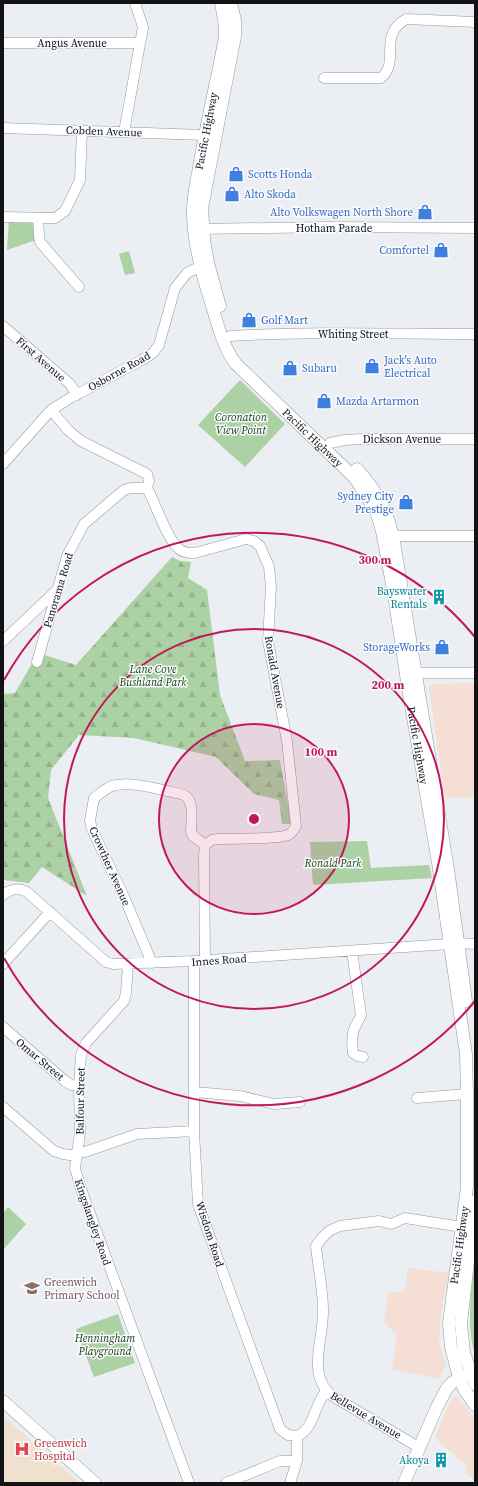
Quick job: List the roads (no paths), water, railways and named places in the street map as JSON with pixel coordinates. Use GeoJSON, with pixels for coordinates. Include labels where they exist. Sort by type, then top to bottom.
{"type":"FeatureCollection","features":[{"type":"Feature","properties":{"kind":"main road","name":"Pacific Highway"},"geometry":{"type":"LineString","coordinates":[[198,229],[194,201],[204,134],[224,37],[225,26],[222,3]]}},
{"type":"Feature","properties":{"kind":"main road","name":"Pacific Highway"},"geometry":{"type":"LineString","coordinates":[[232,3],[235,20],[235,36],[195,240],[217,294],[230,336],[242,358],[357,469],[373,489],[386,511],[393,536],[438,863],[454,944],[475,1077]]}},
{"type":"Feature","properties":{"kind":"main road","name":"Pacific Highway"},"geometry":{"type":"LineString","coordinates":[[204,264],[213,311],[230,356],[350,473],[376,511],[384,539],[397,611],[411,673]]}},
{"type":"Feature","properties":{"kind":"main road","name":"Pacific Highway"},"geometry":{"type":"LineString","coordinates":[[454,944],[466,1054],[471,1150],[449,1324],[451,1347],[459,1378],[464,1389],[475,1405]]}},
{"type":"Feature","properties":{"kind":"main road","name":"Pacific Highway"},"geometry":{"type":"LineString","coordinates":[[473,1379],[463,1345],[460,1323],[475,1201]]}},
{"type":"Feature","properties":{"kind":"main road"},"geometry":{"type":"LineString","coordinates":[[404,1483],[436,1409],[447,1388],[452,1382],[459,1378],[473,1379]]}},
{"type":"Feature","properties":{"kind":"main road"},"geometry":{"type":"LineString","coordinates":[[3,1401],[95,1483]]}},
{"type":"Feature","properties":{"kind":"street"},"geometry":{"type":"LineString","coordinates":[[124,132],[143,27],[135,3]]}},
{"type":"Feature","properties":{"kind":"street"},"geometry":{"type":"LineString","coordinates":[[324,78],[381,78],[386,74],[388,68],[391,36],[398,24],[406,20],[475,22]]}},
{"type":"Feature","properties":{"kind":"street","name":"Angus Avenue"},"geometry":{"type":"LineString","coordinates":[[3,43],[140,43]]}},
{"type":"Feature","properties":{"kind":"street","name":"Cobden Avenue"},"geometry":{"type":"LineString","coordinates":[[3,128],[204,134]]}},
{"type":"Feature","properties":{"kind":"street"},"geometry":{"type":"LineString","coordinates":[[3,216],[55,218],[65,212],[79,184],[81,175],[82,130]]}},
{"type":"Feature","properties":{"kind":"street"},"geometry":{"type":"LineString","coordinates":[[38,218],[38,236],[40,242],[79,287]]}},
{"type":"Feature","properties":{"kind":"street","name":"Hotham Parade"},"geometry":{"type":"LineString","coordinates":[[198,229],[329,227],[475,228]]}},
{"type":"Feature","properties":{"kind":"street","name":"Osborne Road"},"geometry":{"type":"LineString","coordinates":[[3,464],[51,410],[142,360],[155,351],[159,345],[175,288],[187,273],[204,264]]}},
{"type":"Feature","properties":{"kind":"street","name":"First Avenue"},"geometry":{"type":"LineString","coordinates":[[3,326],[70,384],[77,395]]}},
{"type":"Feature","properties":{"kind":"street","name":"Whiting Street"},"geometry":{"type":"LineString","coordinates":[[230,336],[254,334],[475,334]]}},
{"type":"Feature","properties":{"kind":"street","name":"Ronald Avenue"},"geometry":{"type":"LineString","coordinates":[[51,410],[68,430],[81,441],[147,474],[149,481],[147,488],[170,538],[176,547],[181,551],[190,553],[246,539],[257,543],[262,550],[270,572],[268,641],[287,741],[296,826],[294,830],[286,835],[218,839],[212,840],[205,845]]}},
{"type":"Feature","properties":{"kind":"street","name":"Dickson Avenue"},"geometry":{"type":"LineString","coordinates":[[330,443],[362,439],[475,440]]}},
{"type":"Feature","properties":{"kind":"street","name":"Panorama Road"},"geometry":{"type":"LineString","coordinates":[[37,662],[67,556],[84,524],[124,490],[131,488],[147,488]]}},
{"type":"Feature","properties":{"kind":"street"},"geometry":{"type":"LineString","coordinates":[[393,536],[475,536]]}},
{"type":"Feature","properties":{"kind":"street"},"geometry":{"type":"LineString","coordinates":[[3,641],[58,588]]}},
{"type":"Feature","properties":{"kind":"street"},"geometry":{"type":"LineString","coordinates":[[411,673],[475,674]]}},
{"type":"Feature","properties":{"kind":"street","name":"Crowther Avenue"},"geometry":{"type":"LineString","coordinates":[[152,963],[125,899],[92,829],[90,821],[94,798],[111,786],[124,785],[135,785],[184,795],[190,803],[192,835],[205,845]]}},
{"type":"Feature","properties":{"kind":"street"},"geometry":{"type":"LineString","coordinates":[[205,845],[205,960]]}},
{"type":"Feature","properties":{"kind":"street","name":"Innes Road"},"geometry":{"type":"LineString","coordinates":[[3,895],[15,889],[22,889],[27,892],[106,962],[113,964],[128,965],[454,944],[475,944]]}},
{"type":"Feature","properties":{"kind":"street"},"geometry":{"type":"LineString","coordinates":[[3,964],[50,912]]}},
{"type":"Feature","properties":{"kind":"street"},"geometry":{"type":"LineString","coordinates":[[352,951],[361,1015],[354,1028],[352,1041],[353,1053],[363,1057]]}},
{"type":"Feature","properties":{"kind":"street","name":"Wisdom Road"},"geometry":{"type":"LineString","coordinates":[[194,961],[194,1131],[198,1204],[280,1429],[288,1435],[297,1436]]}},
{"type":"Feature","properties":{"kind":"street","name":"Balfour Street"},"geometry":{"type":"LineString","coordinates":[[76,1154],[80,1133],[79,1086],[81,1055],[83,1049],[124,1001],[128,965]]}},
{"type":"Feature","properties":{"kind":"street","name":"Omar Street"},"geometry":{"type":"LineString","coordinates":[[3,1028],[65,1081],[71,1085],[79,1086]]}},
{"type":"Feature","properties":{"kind":"street"},"geometry":{"type":"LineString","coordinates":[[195,1092],[240,1096],[274,1104],[300,1102]]}},
{"type":"Feature","properties":{"kind":"street"},"geometry":{"type":"LineString","coordinates":[[417,1098],[467,1094]]}},
{"type":"Feature","properties":{"kind":"street"},"geometry":{"type":"LineString","coordinates":[[3,1107],[54,1150],[63,1154],[85,1152],[137,1134],[194,1131]]}},
{"type":"Feature","properties":{"kind":"street","name":"Kingslangley Road"},"geometry":{"type":"LineString","coordinates":[[76,1154],[75,1172],[189,1483]]}},
{"type":"Feature","properties":{"kind":"street","name":"Bellevue Avenue"},"geometry":{"type":"LineString","coordinates":[[420,1448],[334,1397],[326,1391],[320,1381],[318,1370],[319,1341],[323,1325],[323,1310],[316,1246],[320,1239],[329,1231],[340,1226],[379,1221],[391,1224],[405,1218],[462,1227]]}},
{"type":"Feature","properties":{"kind":"street"},"geometry":{"type":"LineString","coordinates":[[290,1483],[297,1461],[297,1436],[308,1430],[319,1400],[326,1391]]}},
{"type":"Feature","properties":{"kind":"street"},"geometry":{"type":"LineString","coordinates":[[226,1483],[280,1461],[297,1461]]}},
{"type":"Feature","properties":{"kind":"place","name":"Scotts Honda"},"geometry":{"type":"Point","coordinates":[236,174]}},
{"type":"Feature","properties":{"kind":"place","name":"Alto Skoda"},"geometry":{"type":"Point","coordinates":[232,194]}},
{"type":"Feature","properties":{"kind":"place","name":"Alto Volkswagen North Shore"},"geometry":{"type":"Point","coordinates":[425,212]}},
{"type":"Feature","properties":{"kind":"place","name":"Comfortel"},"geometry":{"type":"Point","coordinates":[441,250]}},
{"type":"Feature","properties":{"kind":"place","name":"Golf Mart"},"geometry":{"type":"Point","coordinates":[249,320]}},
{"type":"Feature","properties":{"kind":"place","name":"Jack's Auto Electrical"},"geometry":{"type":"Point","coordinates":[372,366]}},
{"type":"Feature","properties":{"kind":"place","name":"Subaru"},"geometry":{"type":"Point","coordinates":[290,368]}},
{"type":"Feature","properties":{"kind":"place","name":"Mazda Artarmon"},"geometry":{"type":"Point","coordinates":[324,401]}},
{"type":"Feature","properties":{"kind":"place","name":"Sydney City Prestige"},"geometry":{"type":"Point","coordinates":[406,502]}},
{"type":"Feature","properties":{"kind":"place","name":"Bayswater Rentals"},"geometry":{"type":"Point","coordinates":[439,597]}},
{"type":"Feature","properties":{"kind":"place","name":"StorageWorks"},"geometry":{"type":"Point","coordinates":[442,647]}},
{"type":"Feature","properties":{"kind":"place","name":"Greenwich Primary School"},"geometry":{"type":"Point","coordinates":[32,1288]}},
{"type":"Feature","properties":{"kind":"place","name":"Greenwich Hospital"},"geometry":{"type":"Point","coordinates":[22,1449]}},
{"type":"Feature","properties":{"kind":"place","name":"Akoya"},"geometry":{"type":"Point","coordinates":[441,1460]}},
{"type":"Feature","properties":{"kind":"park label","name":"Coronation View Point"},"geometry":{"type":"Point","coordinates":[241,423]}},
{"type":"Feature","properties":{"kind":"park label","name":"Lane Cove Bushland Park"},"geometry":{"type":"Point","coordinates":[153,675]}},
{"type":"Feature","properties":{"kind":"park label","name":"Ronald Park"},"geometry":{"type":"Point","coordinates":[333,863]}},
{"type":"Feature","properties":{"kind":"park label","name":"Henningham Playground"},"geometry":{"type":"Point","coordinates":[105,1344]}}]}
